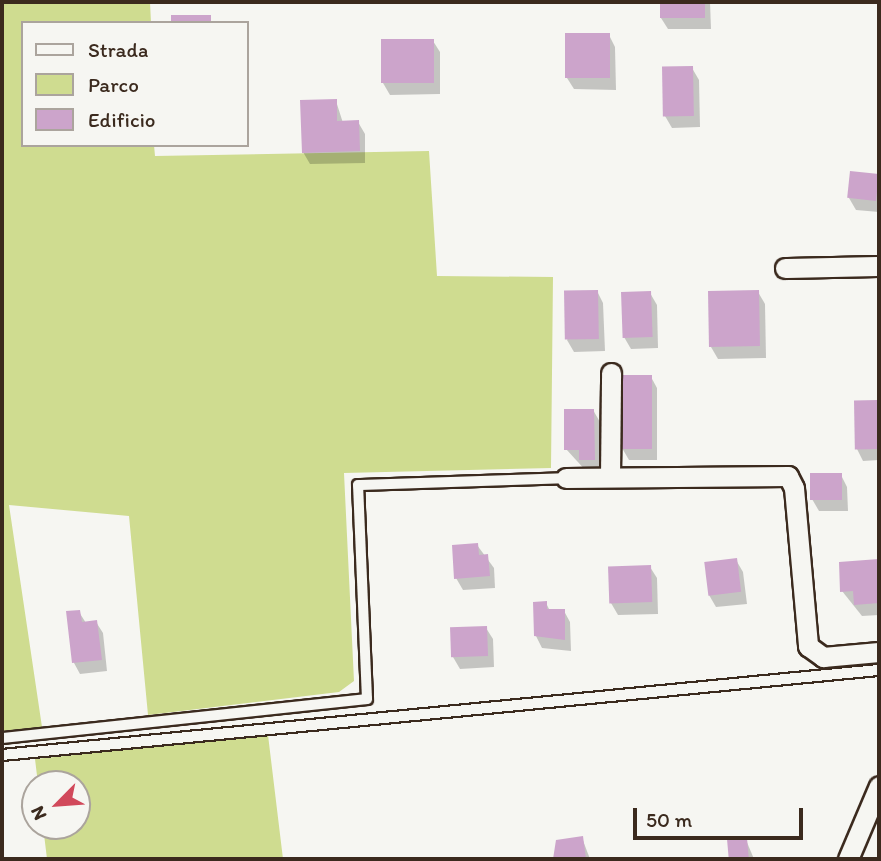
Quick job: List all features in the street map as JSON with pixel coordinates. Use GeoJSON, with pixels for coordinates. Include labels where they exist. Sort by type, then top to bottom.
{"type":"FeatureCollection","features":[{"type":"Feature","properties":{"kind":"street"},"geometry":{"type":"LineString","coordinates":[[785,268],[879,266]]}},
{"type":"Feature","properties":{"kind":"street"},"geometry":{"type":"LineString","coordinates":[[610,477],[611,373]]}},
{"type":"Feature","properties":{"kind":"street"},"geometry":{"type":"LineString","coordinates":[[566,478],[788,476],[794,488],[808,646],[823,657],[879,652]]}},
{"type":"Feature","properties":{"kind":"street"},"geometry":{"type":"LineString","coordinates":[[848,859],[879,786]]}},
{"type":"Feature","properties":{"kind":"lane"},"geometry":{"type":"LineString","coordinates":[[2,738],[367,699],[358,485],[566,478]]}},
{"type":"Feature","properties":{"kind":"lane"},"geometry":{"type":"LineString","coordinates":[[2,755],[879,670]]}},
{"type":"Feature","properties":{"kind":"green space"},"geometry":{"type":"Polygon","coordinates":[[[2,2],[150,2],[151,21],[21,21],[21,147],[154,147],[155,156],[429,151],[437,276],[553,277],[551,468],[344,473],[354,681],[339,692],[148,715],[129,516],[9,505],[42,727],[2,731],[2,2]]]}},
{"type":"Feature","properties":{"kind":"green space"},"geometry":{"type":"Polygon","coordinates":[[[268,735],[283,859],[47,859],[45,840],[91,840],[91,770],[36,770],[35,759],[268,735]]]}},
{"type":"Feature","properties":{"kind":"building"},"geometry":{"type":"Polygon","coordinates":[[[660,2],[705,2],[705,18],[660,18],[660,2]]]}},
{"type":"Feature","properties":{"kind":"building"},"geometry":{"type":"Polygon","coordinates":[[[171,15],[211,15],[211,21],[171,21],[171,15]]]}},
{"type":"Feature","properties":{"kind":"building"},"geometry":{"type":"Polygon","coordinates":[[[565,33],[610,33],[610,78],[565,78],[565,33]]]}},
{"type":"Feature","properties":{"kind":"building"},"geometry":{"type":"Polygon","coordinates":[[[381,39],[434,39],[434,83],[381,83],[381,39]]]}},
{"type":"Feature","properties":{"kind":"building"},"geometry":{"type":"Polygon","coordinates":[[[693,66],[694,116],[663,117],[662,67],[693,66]]]}},
{"type":"Feature","properties":{"kind":"building"},"geometry":{"type":"Polygon","coordinates":[[[337,99],[337,121],[359,120],[360,151],[302,153],[300,100],[337,99]]]}},
{"type":"Feature","properties":{"kind":"building"},"geometry":{"type":"Polygon","coordinates":[[[850,171],[879,174],[876,201],[847,198],[850,171]]]}},
{"type":"Feature","properties":{"kind":"building"},"geometry":{"type":"Polygon","coordinates":[[[598,290],[599,339],[565,340],[564,291],[598,290]]]}},
{"type":"Feature","properties":{"kind":"building"},"geometry":{"type":"Polygon","coordinates":[[[759,290],[760,346],[709,347],[708,291],[759,290]]]}},
{"type":"Feature","properties":{"kind":"building"},"geometry":{"type":"Polygon","coordinates":[[[651,291],[653,337],[623,338],[621,292],[651,291]]]}},
{"type":"Feature","properties":{"kind":"building"},"geometry":{"type":"Polygon","coordinates":[[[620,375],[652,375],[652,449],[620,449],[620,375]]]}},
{"type":"Feature","properties":{"kind":"building"},"geometry":{"type":"Polygon","coordinates":[[[854,400],[878,400],[879,449],[855,449],[854,400]]]}},
{"type":"Feature","properties":{"kind":"building"},"geometry":{"type":"Polygon","coordinates":[[[564,409],[594,409],[595,460],[579,460],[579,450],[564,450],[564,409]]]}},
{"type":"Feature","properties":{"kind":"building"},"geometry":{"type":"Polygon","coordinates":[[[810,473],[842,473],[842,500],[810,500],[810,473]]]}},
{"type":"Feature","properties":{"kind":"building"},"geometry":{"type":"Polygon","coordinates":[[[478,543],[479,555],[488,554],[490,576],[454,579],[452,545],[478,543]]]}},
{"type":"Feature","properties":{"kind":"building"},"geometry":{"type":"Polygon","coordinates":[[[737,558],[741,592],[708,596],[704,562],[737,558]]]}},
{"type":"Feature","properties":{"kind":"building"},"geometry":{"type":"Polygon","coordinates":[[[879,559],[879,603],[854,605],[853,591],[840,592],[839,562],[879,559]]]}},
{"type":"Feature","properties":{"kind":"building"},"geometry":{"type":"Polygon","coordinates":[[[651,565],[652,602],[609,603],[608,567],[651,565]]]}},
{"type":"Feature","properties":{"kind":"building"},"geometry":{"type":"Polygon","coordinates":[[[547,601],[547,609],[565,609],[565,640],[534,636],[533,602],[547,601]]]}},
{"type":"Feature","properties":{"kind":"building"},"geometry":{"type":"Polygon","coordinates":[[[80,610],[82,622],[97,620],[102,660],[72,663],[66,611],[80,610]]]}},
{"type":"Feature","properties":{"kind":"building"},"geometry":{"type":"Polygon","coordinates":[[[487,626],[488,656],[451,657],[450,627],[487,626]]]}},
{"type":"Feature","properties":{"kind":"building"},"geometry":{"type":"Polygon","coordinates":[[[583,836],[586,859],[553,859],[556,840],[583,836]]]}},
{"type":"Feature","properties":{"kind":"building"},"geometry":{"type":"Polygon","coordinates":[[[747,838],[749,859],[729,859],[727,840],[747,838]]]}}]}
